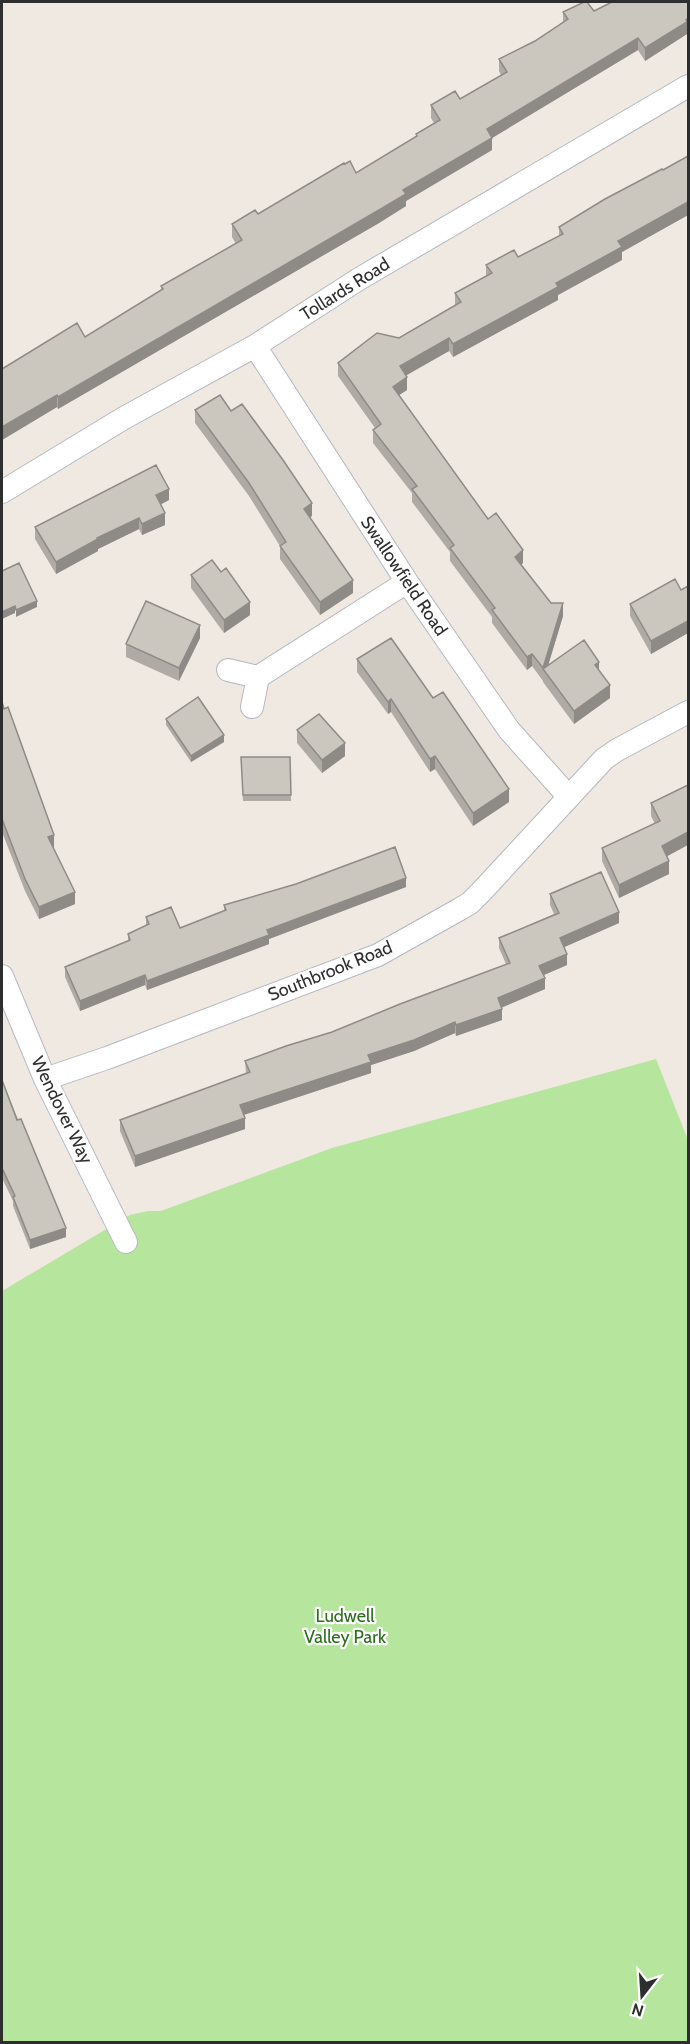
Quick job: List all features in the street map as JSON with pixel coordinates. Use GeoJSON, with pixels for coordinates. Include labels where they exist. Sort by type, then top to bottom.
{"type":"FeatureCollection","features":[{"type":"Feature","properties":{"kind":"street","name":"Tollards Road"},"geometry":{"type":"LineString","coordinates":[[2,492],[124,418],[255,346],[369,273],[688,86]]}},
{"type":"Feature","properties":{"kind":"street","name":"Swallowfield Road"},"geometry":{"type":"LineString","coordinates":[[255,346],[407,582],[508,730],[568,796]]}},
{"type":"Feature","properties":{"kind":"street"},"geometry":{"type":"LineString","coordinates":[[228,670],[258,677],[407,582]]}},
{"type":"Feature","properties":{"kind":"street"},"geometry":{"type":"LineString","coordinates":[[252,707],[258,677]]}},
{"type":"Feature","properties":{"kind":"street","name":"Southbrook Road"},"geometry":{"type":"LineString","coordinates":[[45,1079],[107,1058],[378,955],[470,903],[568,796],[611,754],[688,712]]}},
{"type":"Feature","properties":{"kind":"street","name":"Wendover Way"},"geometry":{"type":"LineString","coordinates":[[2,976],[45,1079],[126,1242]]}},
{"type":"Feature","properties":{"kind":"green space","name":"Ludwell Valley Park"},"geometry":{"type":"Polygon","coordinates":[[[656,1059],[688,1140],[688,2042],[2,2042],[2,1291],[130,1215],[161,1211],[332,1148],[656,1059]]]}},
{"type":"Feature","properties":{"kind":"building"},"geometry":{"type":"Polygon","coordinates":[[[587,2],[594,11],[612,2],[688,2],[688,18],[687,22],[645,48],[638,38],[487,129],[492,138],[403,190],[406,194],[58,397],[57,395],[2,427],[2,369],[77,323],[85,337],[163,289],[161,286],[242,240],[232,224],[255,210],[258,214],[344,163],[350,161],[356,173],[417,136],[416,134],[440,120],[431,105],[455,91],[460,99],[507,72],[499,59],[535,41],[568,19],[563,12],[587,2]]]}},
{"type":"Feature","properties":{"kind":"building"},"geometry":{"type":"Polygon","coordinates":[[[688,156],[688,202],[618,241],[622,247],[556,283],[558,287],[453,344],[449,338],[400,366],[407,377],[393,387],[488,519],[496,513],[523,550],[515,557],[551,603],[563,603],[543,668],[532,654],[527,657],[492,610],[495,608],[450,548],[454,545],[412,489],[417,486],[373,430],[381,424],[338,363],[377,333],[399,338],[461,302],[455,293],[492,273],[486,265],[514,250],[518,257],[563,234],[559,227],[605,199],[688,156]]]}},
{"type":"Feature","properties":{"kind":"building"},"geometry":{"type":"Polygon","coordinates":[[[220,395],[231,411],[242,404],[283,460],[312,503],[304,509],[353,580],[320,602],[280,546],[286,542],[249,483],[195,410],[220,395]]]}},
{"type":"Feature","properties":{"kind":"building"},"geometry":{"type":"Polygon","coordinates":[[[156,465],[169,489],[156,495],[165,513],[142,524],[139,518],[97,538],[56,562],[35,527],[156,465]]]}},
{"type":"Feature","properties":{"kind":"building"},"geometry":{"type":"Polygon","coordinates":[[[212,560],[221,572],[226,568],[250,602],[224,620],[191,575],[212,560]]]}},
{"type":"Feature","properties":{"kind":"building"},"geometry":{"type":"Polygon","coordinates":[[[19,563],[37,601],[16,610],[15,606],[2,612],[2,571],[19,563]]]}},
{"type":"Feature","properties":{"kind":"building"},"geometry":{"type":"Polygon","coordinates":[[[675,579],[681,590],[688,586],[688,621],[651,641],[630,604],[675,579]]]}},
{"type":"Feature","properties":{"kind":"building"},"geometry":{"type":"Polygon","coordinates":[[[146,601],[200,625],[179,668],[126,644],[146,601]]]}},
{"type":"Feature","properties":{"kind":"building"},"geometry":{"type":"Polygon","coordinates":[[[391,638],[433,698],[443,692],[509,789],[473,813],[435,756],[430,759],[391,699],[388,702],[357,659],[391,638]]]}},
{"type":"Feature","properties":{"kind":"building"},"geometry":{"type":"Polygon","coordinates":[[[584,640],[599,662],[595,665],[610,685],[574,711],[543,669],[584,640]]]}},
{"type":"Feature","properties":{"kind":"building"},"geometry":{"type":"Polygon","coordinates":[[[198,697],[224,735],[191,756],[166,719],[198,697]]]}},
{"type":"Feature","properties":{"kind":"building"},"geometry":{"type":"Polygon","coordinates":[[[2,702],[4,709],[8,707],[54,835],[48,837],[75,892],[39,907],[25,879],[2,819],[2,702]]]}},
{"type":"Feature","properties":{"kind":"building"},"geometry":{"type":"Polygon","coordinates":[[[319,714],[345,743],[322,760],[297,730],[319,714]]]}},
{"type":"Feature","properties":{"kind":"building"},"geometry":{"type":"Polygon","coordinates":[[[241,757],[290,757],[291,795],[243,795],[241,757]]]}},
{"type":"Feature","properties":{"kind":"building"},"geometry":{"type":"Polygon","coordinates":[[[688,785],[688,832],[662,846],[669,861],[619,885],[602,848],[660,821],[651,803],[688,785]]]}},
{"type":"Feature","properties":{"kind":"building"},"geometry":{"type":"Polygon","coordinates":[[[395,847],[406,878],[267,930],[269,935],[147,981],[145,975],[80,1001],[65,967],[130,940],[128,934],[149,924],[146,917],[171,907],[180,928],[226,910],[224,905],[296,884],[395,847]]]}},
{"type":"Feature","properties":{"kind":"building"},"geometry":{"type":"Polygon","coordinates":[[[601,872],[619,912],[560,938],[567,954],[539,966],[545,978],[498,998],[502,1009],[456,1025],[455,1022],[414,1040],[368,1055],[371,1062],[240,1105],[245,1118],[135,1156],[120,1120],[250,1072],[245,1061],[332,1032],[510,963],[499,938],[559,913],[550,894],[601,872]]]}},
{"type":"Feature","properties":{"kind":"building"},"geometry":{"type":"Polygon","coordinates":[[[2,1080],[17,1120],[21,1119],[66,1228],[30,1240],[13,1197],[15,1196],[2,1168],[2,1080]]]}}]}
